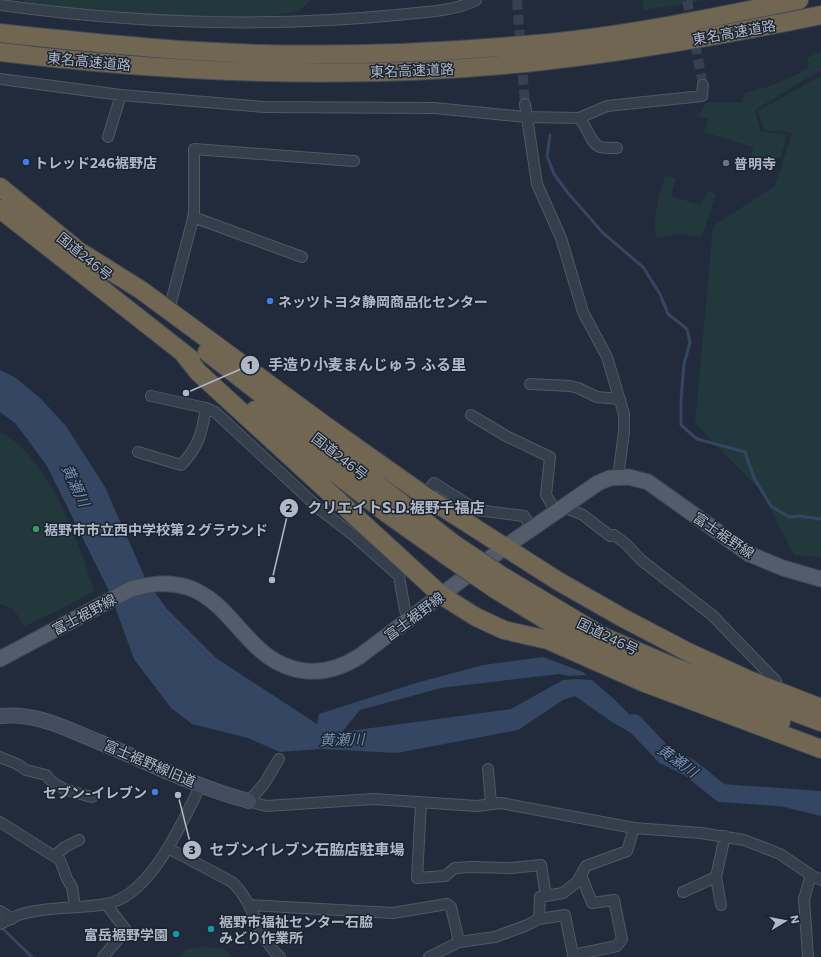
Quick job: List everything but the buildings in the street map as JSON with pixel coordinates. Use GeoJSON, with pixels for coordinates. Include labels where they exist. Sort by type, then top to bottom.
{"type":"FeatureCollection","features":[{"type":"Feature","properties":{"kind":"highway","name":"東名高速道路"},"geometry":{"type":"LineString","coordinates":[[0,33],[81,42],[198,51],[330,54],[431,51],[537,44],[631,32],[799,0]]}},
{"type":"Feature","properties":{"kind":"highway","name":"東名高速道路"},"geometry":{"type":"LineString","coordinates":[[0,52],[58,59],[183,69],[337,73],[453,69],[542,62],[639,49],[736,33],[821,15]]}},
{"type":"Feature","properties":{"kind":"highway","name":"国道246号"},"geometry":{"type":"LineString","coordinates":[[0,187],[268,401],[450,550]]}},
{"type":"Feature","properties":{"kind":"highway","name":"国道246号"},"geometry":{"type":"LineString","coordinates":[[0,209],[385,512],[450,550],[498,583],[546,620],[599,649],[671,680],[821,737]]}},
{"type":"Feature","properties":{"kind":"highway"},"geometry":{"type":"LineString","coordinates":[[82,253],[141,290],[425,496],[558,581],[622,618],[708,661],[773,690],[821,708]]}},
{"type":"Feature","properties":{"kind":"highway"},"geometry":{"type":"LineString","coordinates":[[183,353],[198,372],[441,595],[476,617],[504,630],[548,640],[644,683],[821,749]]}},
{"type":"Feature","properties":{"kind":"highway","name":"国道246号"},"geometry":{"type":"LineString","coordinates":[[498,583],[604,637],[680,669],[821,722]]}},
{"type":"Feature","properties":{"kind":"main road","name":"富士裾野線"},"geometry":{"type":"LineString","coordinates":[[0,659],[131,589],[150,584],[166,583],[188,587],[207,598],[224,612],[256,648],[276,663],[295,670],[316,672],[330,670],[350,662],[505,547],[598,483],[618,477],[629,477],[648,482],[748,554],[783,568],[821,579]]}},
{"type":"Feature","properties":{"kind":"street"},"geometry":{"type":"LineString","coordinates":[[0,5],[139,18],[286,21],[364,18],[441,10],[476,0]]}},
{"type":"Feature","properties":{"kind":"street"},"geometry":{"type":"LineString","coordinates":[[0,79],[121,95],[264,107],[434,108],[526,117],[579,118],[607,106],[702,96],[703,85]]}},
{"type":"Feature","properties":{"kind":"street"},"geometry":{"type":"LineString","coordinates":[[108,137],[121,95]]}},
{"type":"Feature","properties":{"kind":"street"},"geometry":{"type":"LineString","coordinates":[[525,104],[537,184],[561,238],[583,312],[607,357],[624,414],[624,432],[618,477]]}},
{"type":"Feature","properties":{"kind":"street"},"geometry":{"type":"LineString","coordinates":[[579,118],[586,124],[588,134],[595,144],[616,148]]}},
{"type":"Feature","properties":{"kind":"street"},"geometry":{"type":"LineString","coordinates":[[169,310],[193,217],[194,149],[354,161]]}},
{"type":"Feature","properties":{"kind":"street"},"geometry":{"type":"LineString","coordinates":[[193,217],[302,257]]}},
{"type":"Feature","properties":{"kind":"street"},"geometry":{"type":"LineString","coordinates":[[530,384],[570,386],[597,397],[620,399]]}},
{"type":"Feature","properties":{"kind":"street"},"geometry":{"type":"LineString","coordinates":[[151,396],[206,408],[216,412],[322,511],[354,535],[399,576],[405,610],[408,618]]}},
{"type":"Feature","properties":{"kind":"street"},"geometry":{"type":"LineString","coordinates":[[138,452],[181,465],[188,458],[201,438],[206,408]]}},
{"type":"Feature","properties":{"kind":"street"},"geometry":{"type":"LineString","coordinates":[[471,414],[506,436],[550,457],[546,495],[560,509],[583,516],[610,536],[614,535],[625,543],[641,560],[712,615],[776,681],[773,690]]}},
{"type":"Feature","properties":{"kind":"street"},"geometry":{"type":"LineString","coordinates":[[425,496],[434,483],[477,510],[524,516],[532,528]]}},
{"type":"Feature","properties":{"kind":"street","name":"富士裾野線旧道"},"geometry":{"type":"LineString","coordinates":[[0,716],[20,715],[52,722],[201,784],[249,801]]}},
{"type":"Feature","properties":{"kind":"street"},"geometry":{"type":"LineString","coordinates":[[0,757],[17,764],[26,770],[46,775],[53,784],[92,797]]}},
{"type":"Feature","properties":{"kind":"street"},"geometry":{"type":"LineString","coordinates":[[279,759],[264,784],[249,801],[266,806],[374,799],[477,806],[491,803],[501,803],[634,828],[725,836],[763,846],[780,854],[821,880]]}},
{"type":"Feature","properties":{"kind":"street"},"geometry":{"type":"LineString","coordinates":[[488,769],[491,803]]}},
{"type":"Feature","properties":{"kind":"street"},"geometry":{"type":"LineString","coordinates":[[0,911],[6,921],[27,913],[106,904],[123,899],[135,890],[168,848],[201,784]]}},
{"type":"Feature","properties":{"kind":"street"},"geometry":{"type":"LineString","coordinates":[[422,803],[417,878],[445,876],[455,868],[511,868],[541,865],[546,896]]}},
{"type":"Feature","properties":{"kind":"street"},"geometry":{"type":"LineString","coordinates":[[0,822],[60,860],[67,879],[72,887],[75,908]]}},
{"type":"Feature","properties":{"kind":"street"},"geometry":{"type":"LineString","coordinates":[[539,919],[540,897],[563,892],[576,882],[586,866],[627,851],[634,828]]}},
{"type":"Feature","properties":{"kind":"street"},"geometry":{"type":"LineString","coordinates":[[721,905],[716,876],[725,836]]}},
{"type":"Feature","properties":{"kind":"street"},"geometry":{"type":"LineString","coordinates":[[54,856],[65,847],[79,840]]}},
{"type":"Feature","properties":{"kind":"street"},"geometry":{"type":"LineString","coordinates":[[168,848],[232,882],[245,896],[262,935],[280,957]]}},
{"type":"Feature","properties":{"kind":"street"},"geometry":{"type":"LineString","coordinates":[[429,957],[459,942],[495,937],[539,919],[565,915],[573,954],[617,946],[622,939],[614,900],[592,903],[581,875]]}},
{"type":"Feature","properties":{"kind":"street"},"geometry":{"type":"LineString","coordinates":[[808,957],[804,899],[811,875]]}},
{"type":"Feature","properties":{"kind":"street"},"geometry":{"type":"LineString","coordinates":[[682,892],[716,876]]}},
{"type":"Feature","properties":{"kind":"street"},"geometry":{"type":"LineString","coordinates":[[103,957],[126,930],[106,904]]}},
{"type":"Feature","properties":{"kind":"street"},"geometry":{"type":"LineString","coordinates":[[250,905],[393,912],[447,904],[451,907],[459,942]]}},
{"type":"Feature","properties":{"kind":"green space"},"geometry":{"type":"Polygon","coordinates":[[[23,0],[311,0],[299,11],[251,19],[118,13],[27,4],[23,0]]]}},
{"type":"Feature","properties":{"kind":"green space"},"geometry":{"type":"Polygon","coordinates":[[[643,0],[707,0],[644,10],[643,0]]]}},
{"type":"Feature","properties":{"kind":"green space"},"geometry":{"type":"Polygon","coordinates":[[[821,52],[821,70],[755,110],[760,131],[787,135],[780,158],[760,158],[758,160],[751,158],[753,147],[704,132],[708,119],[698,116],[707,102],[742,102],[745,93],[778,83],[809,67],[807,58],[821,52]]]}},
{"type":"Feature","properties":{"kind":"green space"},"geometry":{"type":"Polygon","coordinates":[[[821,76],[821,557],[794,555],[761,491],[695,423],[713,226],[775,186],[792,133],[764,130],[758,111],[821,76]]]}},
{"type":"Feature","properties":{"kind":"green space"},"geometry":{"type":"Polygon","coordinates":[[[665,176],[676,178],[671,196],[700,205],[708,191],[716,194],[702,237],[679,234],[656,238],[655,222],[658,199],[665,176]]]}},
{"type":"Feature","properties":{"kind":"green space","name":"裾野市市立西中学校第２グラウンド"},"geometry":{"type":"Polygon","coordinates":[[[0,432],[17,444],[33,460],[47,480],[70,525],[94,591],[25,626],[13,609],[0,604],[0,432]]]}},
{"type":"Feature","properties":{"kind":"green space"},"geometry":{"type":"Polygon","coordinates":[[[203,947],[223,948],[232,957],[181,957],[186,949],[203,947]]]}},
{"type":"Feature","properties":{"kind":"water"},"geometry":{"type":"Polygon","coordinates":[[[0,370],[16,378],[41,399],[66,426],[105,487],[146,580],[167,609],[216,658],[317,724],[319,714],[416,683],[483,665],[543,657],[583,672],[587,675],[569,676],[559,674],[441,688],[360,710],[342,732],[511,709],[563,680],[577,679],[592,680],[615,700],[653,738],[647,742],[612,722],[575,696],[563,700],[518,730],[397,753],[321,749],[280,752],[248,738],[192,724],[171,708],[134,659],[110,593],[47,466],[16,424],[0,412],[0,370]]]}},
{"type":"Feature","properties":{"kind":"water"},"geometry":{"type":"Polygon","coordinates":[[[821,794],[821,816],[776,805],[821,794]]]}},
{"type":"Feature","properties":{"kind":"waterway"},"geometry":{"type":"LineString","coordinates":[[550,135],[547,156],[554,174],[568,193],[603,233],[643,267],[660,294],[668,314],[687,329],[690,342],[684,364],[681,425],[697,439],[745,452],[754,478],[771,506],[789,517],[799,516],[821,519]]}},
{"type":"Feature","properties":{"kind":"waterway","name":"黄瀬川"},"geometry":{"type":"LineString","coordinates":[[634,723],[665,756],[690,768],[721,793],[821,800]]}},
{"type":"Feature","properties":{"kind":"waterway"},"geometry":{"type":"LineString","coordinates":[[0,926],[32,957]]}},
{"type":"Feature","properties":{"kind":"tunnel"},"geometry":{"type":"LineString","coordinates":[[517,0],[525,104]]}},
{"type":"Feature","properties":{"kind":"tunnel"},"geometry":{"type":"LineString","coordinates":[[687,0],[703,85]]}},
{"type":"Feature","properties":{"kind":"place","name":"トレッド246裾野店"},"geometry":{"type":"Point","coordinates":[26,162]}},
{"type":"Feature","properties":{"kind":"place","name":"普明寺"},"geometry":{"type":"Point","coordinates":[726,163]}},
{"type":"Feature","properties":{"kind":"place","name":"ネッツトヨタ静岡商品化センター"},"geometry":{"type":"Point","coordinates":[270,301]}},
{"type":"Feature","properties":{"kind":"place","name":"手造り小麦まんじゅう ふる里"},"geometry":{"type":"Point","coordinates":[186,393]}},
{"type":"Feature","properties":{"kind":"place","name":"裾野市市立西中学校第２グラウンド"},"geometry":{"type":"Point","coordinates":[36,529]}},
{"type":"Feature","properties":{"kind":"place","name":"クリエイトS.D.裾野千福店"},"geometry":{"type":"Point","coordinates":[272,580]}},
{"type":"Feature","properties":{"kind":"place","name":"セブン-イレブン"},"geometry":{"type":"Point","coordinates":[155,792]}},
{"type":"Feature","properties":{"kind":"place","name":"セブンイレブン石脇店駐車場"},"geometry":{"type":"Point","coordinates":[178,795]}},
{"type":"Feature","properties":{"kind":"place","name":"裾野市福祉センター石脇 みどり作業所"},"geometry":{"type":"Point","coordinates":[211,929]}},
{"type":"Feature","properties":{"kind":"place","name":"富岳裾野学園"},"geometry":{"type":"Point","coordinates":[176,934]}}]}
